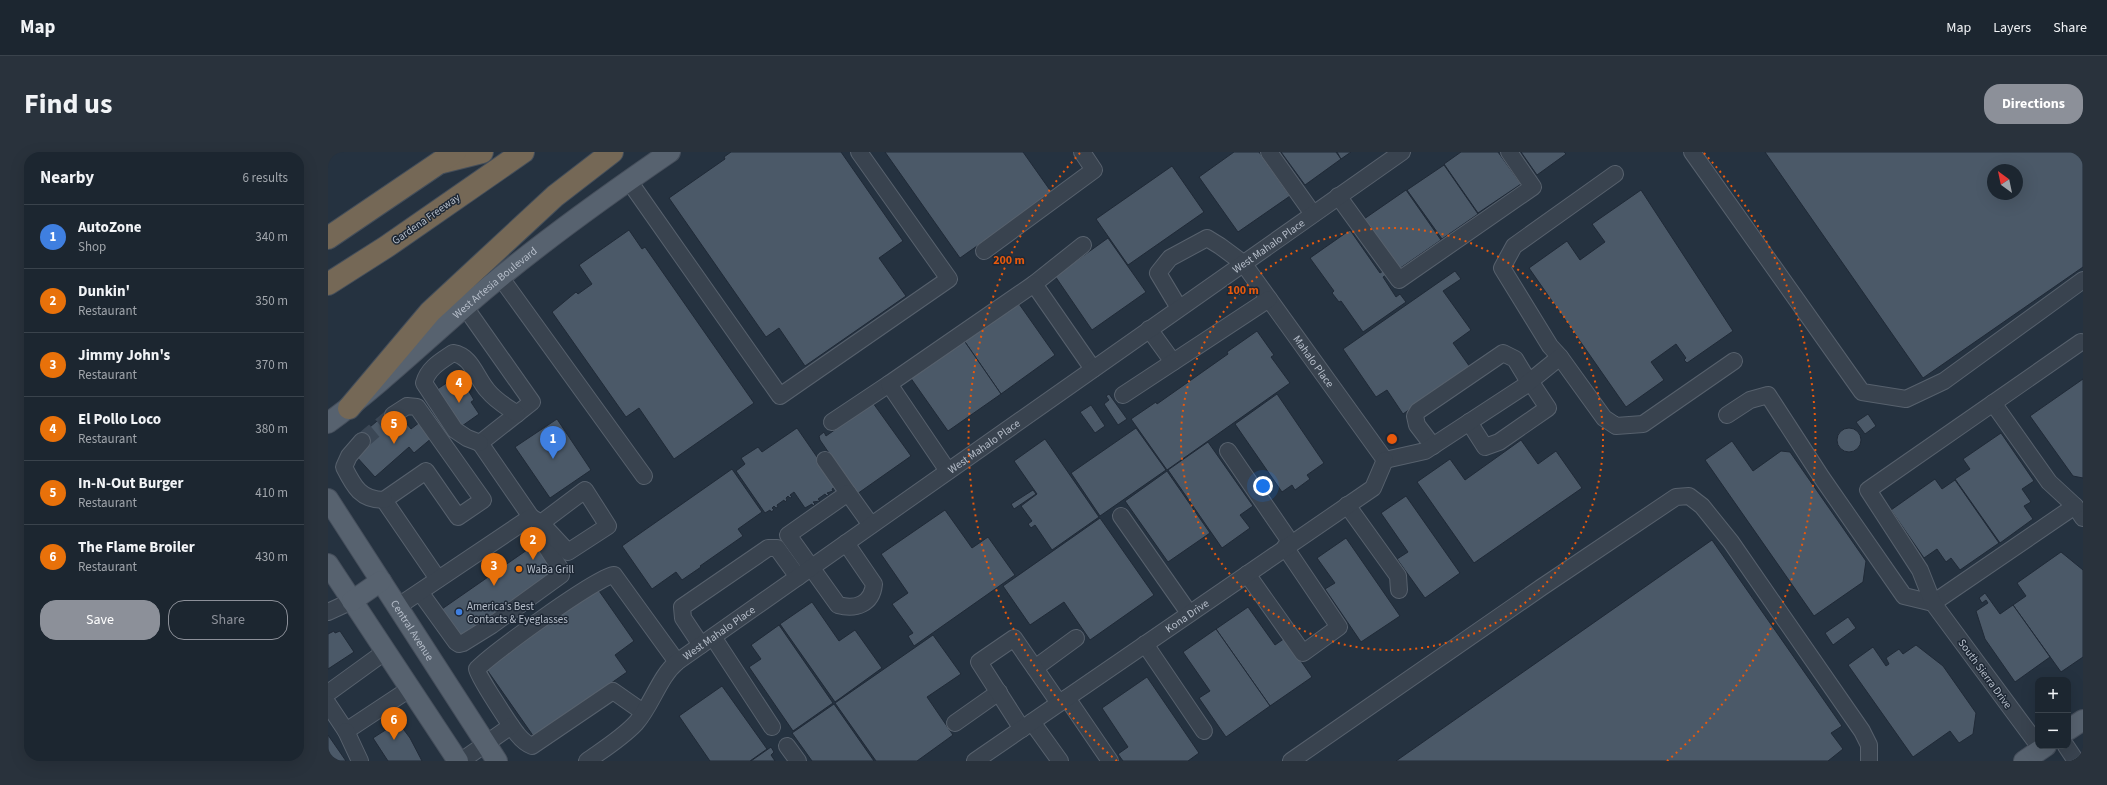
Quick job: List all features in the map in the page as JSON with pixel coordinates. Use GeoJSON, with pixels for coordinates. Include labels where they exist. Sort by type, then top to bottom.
{"type":"FeatureCollection","features":[{"type":"Feature","properties":{"kind":"highway"},"geometry":{"type":"LineString","coordinates":[[328,238],[448,157],[482,152]]}},
{"type":"Feature","properties":{"kind":"highway","name":"Gardena Freeway"},"geometry":{"type":"LineString","coordinates":[[328,284],[386,247],[523,152]]}},
{"type":"Feature","properties":{"kind":"highway"},"geometry":{"type":"LineString","coordinates":[[349,408],[430,312],[555,196],[612,152]]}},
{"type":"Feature","properties":{"kind":"main road","name":"West Artesia Boulevard"},"geometry":{"type":"LineString","coordinates":[[328,423],[349,408],[465,307],[501,278],[628,181],[670,152]]}},
{"type":"Feature","properties":{"kind":"main road","name":"Central Avenue"},"geometry":{"type":"LineString","coordinates":[[328,499],[497,761]]}},
{"type":"Feature","properties":{"kind":"main road"},"geometry":{"type":"LineString","coordinates":[[328,564],[460,761]]}},
{"type":"Feature","properties":{"kind":"main road"},"geometry":{"type":"LineString","coordinates":[[352,601],[381,581]]}},
{"type":"Feature","properties":{"kind":"main road"},"geometry":{"type":"LineString","coordinates":[[2071,728],[2083,720]]}},
{"type":"Feature","properties":{"kind":"main road"},"geometry":{"type":"LineString","coordinates":[[2024,761],[2039,749]]}},
{"type":"Feature","properties":{"kind":"street"},"geometry":{"type":"LineString","coordinates":[[628,181],[780,396],[949,279],[859,152]]}},
{"type":"Feature","properties":{"kind":"street"},"geometry":{"type":"LineString","coordinates":[[984,251],[1094,170],[1082,152]]}},
{"type":"Feature","properties":{"kind":"street"},"geometry":{"type":"LineString","coordinates":[[1269,152],[1313,214]]}},
{"type":"Feature","properties":{"kind":"street","name":"West Mahalo Place"},"geometry":{"type":"LineString","coordinates":[[587,761],[619,738],[636,722],[662,682],[678,662],[1402,152]]}},
{"type":"Feature","properties":{"kind":"street"},"geometry":{"type":"LineString","coordinates":[[1338,196],[1399,280],[1533,187],[1509,152]]}},
{"type":"Feature","properties":{"kind":"street"},"geometry":{"type":"LineString","coordinates":[[1692,152],[1862,392],[1906,399],[1944,381],[2083,280]]}},
{"type":"Feature","properties":{"kind":"street"},"geometry":{"type":"LineString","coordinates":[[1615,174],[1514,246],[1502,268],[1550,346],[1560,357],[1604,418],[1616,426],[1643,424],[1734,361]]}},
{"type":"Feature","properties":{"kind":"street","name":"Mahalo Place"},"geometry":{"type":"LineString","coordinates":[[1179,308],[1158,273],[1170,258],[1207,238],[1243,263],[1385,460]]}},
{"type":"Feature","properties":{"kind":"street"},"geometry":{"type":"LineString","coordinates":[[832,422],[1034,284],[1083,245]]}},
{"type":"Feature","properties":{"kind":"street"},"geometry":{"type":"LineString","coordinates":[[501,278],[644,476]]}},
{"type":"Feature","properties":{"kind":"street"},"geometry":{"type":"LineString","coordinates":[[1034,284],[1093,369]]}},
{"type":"Feature","properties":{"kind":"street"},"geometry":{"type":"LineString","coordinates":[[1123,395],[1268,299]]}},
{"type":"Feature","properties":{"kind":"street"},"geometry":{"type":"LineString","coordinates":[[465,307],[532,402],[480,442]]}},
{"type":"Feature","properties":{"kind":"street"},"geometry":{"type":"LineString","coordinates":[[1149,329],[1173,362]]}},
{"type":"Feature","properties":{"kind":"street"},"geometry":{"type":"LineString","coordinates":[[1727,415],[1750,400],[1768,395],[1822,478],[1904,596],[1933,603],[2079,512],[2049,482],[1993,403],[2081,342]]}},
{"type":"Feature","properties":{"kind":"street"},"geometry":{"type":"LineString","coordinates":[[420,592],[456,642],[459,644],[492,626],[561,575],[561,570],[545,545],[536,520],[480,442],[467,438],[455,430],[424,383],[426,377],[438,363],[453,353],[466,358],[487,390],[501,404],[518,414]]}},
{"type":"Feature","properties":{"kind":"street"},"geometry":{"type":"LineString","coordinates":[[1433,446],[1417,425],[1415,416],[1418,411],[1503,353],[1515,359],[1548,408],[1499,442],[1484,447],[1469,422]]}},
{"type":"Feature","properties":{"kind":"street"},"geometry":{"type":"LineString","coordinates":[[1385,460],[1425,451],[1530,382],[1560,357]]}},
{"type":"Feature","properties":{"kind":"street"},"geometry":{"type":"LineString","coordinates":[[889,384],[948,471]]}},
{"type":"Feature","properties":{"kind":"street","name":"South Sierra Drive"},"geometry":{"type":"LineString","coordinates":[[1993,403],[1868,490],[1920,570],[1933,603],[2035,739]]}},
{"type":"Feature","properties":{"kind":"street"},"geometry":{"type":"LineString","coordinates":[[362,442],[348,456],[344,467],[362,495],[372,500],[384,500],[426,471],[458,517],[483,500],[417,406],[407,406],[393,415]]}},
{"type":"Feature","properties":{"kind":"street"},"geometry":{"type":"LineString","coordinates":[[1228,450],[1339,627],[1304,653],[1247,574]]}},
{"type":"Feature","properties":{"kind":"street"},"geometry":{"type":"LineString","coordinates":[[825,460],[871,525]]}},
{"type":"Feature","properties":{"kind":"street","name":"Kona Drive"},"geometry":{"type":"LineString","coordinates":[[975,761],[1373,488],[1385,460]]}},
{"type":"Feature","properties":{"kind":"street"},"geometry":{"type":"LineString","coordinates":[[846,543],[874,584],[873,594],[866,602],[850,608],[838,605],[788,535],[848,493]]}},
{"type":"Feature","properties":{"kind":"street"},"geometry":{"type":"LineString","coordinates":[[1291,761],[1542,587],[1676,497],[1689,496],[1702,506],[1731,542],[1862,731],[1869,744],[1869,761]]}},
{"type":"Feature","properties":{"kind":"street"},"geometry":{"type":"LineString","coordinates":[[384,500],[438,579]]}},
{"type":"Feature","properties":{"kind":"street"},"geometry":{"type":"LineString","coordinates":[[1347,505],[1398,576],[1399,590]]}},
{"type":"Feature","properties":{"kind":"street"},"geometry":{"type":"LineString","coordinates":[[1121,516],[1189,613]]}},
{"type":"Feature","properties":{"kind":"street"},"geometry":{"type":"LineString","coordinates":[[397,607],[438,579],[536,520]]}},
{"type":"Feature","properties":{"kind":"street"},"geometry":{"type":"LineString","coordinates":[[772,727],[707,641],[682,618],[682,607],[768,548],[777,548],[798,577]]}},
{"type":"Feature","properties":{"kind":"street"},"geometry":{"type":"LineString","coordinates":[[643,712],[613,691],[532,746],[526,743],[511,726],[483,682],[477,669],[517,637],[609,575],[614,575],[678,662]]}},
{"type":"Feature","properties":{"kind":"street"},"geometry":{"type":"LineString","coordinates":[[328,612],[352,601]]}},
{"type":"Feature","properties":{"kind":"street"},"geometry":{"type":"LineString","coordinates":[[1060,761],[999,692],[979,662],[1014,638],[1035,668],[1063,700],[1110,761]]}},
{"type":"Feature","properties":{"kind":"street"},"geometry":{"type":"LineString","coordinates":[[1035,668],[1076,638]]}},
{"type":"Feature","properties":{"kind":"street"},"geometry":{"type":"LineString","coordinates":[[1145,644],[1204,731]]}},
{"type":"Feature","properties":{"kind":"street"},"geometry":{"type":"LineString","coordinates":[[328,693],[386,651]]}},
{"type":"Feature","properties":{"kind":"street"},"geometry":{"type":"LineString","coordinates":[[346,731],[411,688]]}},
{"type":"Feature","properties":{"kind":"street"},"geometry":{"type":"LineString","coordinates":[[955,723],[999,692]]}},
{"type":"Feature","properties":{"kind":"street"},"geometry":{"type":"LineString","coordinates":[[328,704],[346,731],[360,761]]}},
{"type":"Feature","properties":{"kind":"street"},"geometry":{"type":"LineString","coordinates":[[460,761],[511,726]]}},
{"type":"Feature","properties":{"kind":"street"},"geometry":{"type":"LineString","coordinates":[[787,746],[798,761]]}},
{"type":"Feature","properties":{"kind":"street"},"geometry":{"type":"LineString","coordinates":[[2068,749],[2076,761]]}},
{"type":"Feature","properties":{"kind":"building"},"geometry":{"type":"Polygon","coordinates":[[[731,152],[841,152],[903,241],[879,258],[906,296],[805,366],[779,328],[766,337],[669,198],[725,159],[724,157],[731,152]]]}},
{"type":"Feature","properties":{"kind":"building"},"geometry":{"type":"Polygon","coordinates":[[[885,152],[1023,152],[1052,193],[960,258],[885,152]]]}},
{"type":"Feature","properties":{"kind":"building"},"geometry":{"type":"Polygon","coordinates":[[[1234,152],[1259,152],[1290,196],[1238,232],[1199,177],[1234,152]]]}},
{"type":"Feature","properties":{"kind":"building"},"geometry":{"type":"Polygon","coordinates":[[[1281,152],[1336,152],[1341,159],[1305,185],[1281,152]]]}},
{"type":"Feature","properties":{"kind":"building"},"geometry":{"type":"Polygon","coordinates":[[[1337,152],[1351,152],[1341,159],[1337,152]]]}},
{"type":"Feature","properties":{"kind":"building"},"geometry":{"type":"Polygon","coordinates":[[[1461,152],[1498,152],[1521,184],[1478,213],[1444,164],[1461,152]]]}},
{"type":"Feature","properties":{"kind":"building"},"geometry":{"type":"Polygon","coordinates":[[[1521,152],[1564,152],[1566,154],[1537,175],[1521,152]]]}},
{"type":"Feature","properties":{"kind":"building"},"geometry":{"type":"Polygon","coordinates":[[[1765,152],[2083,152],[2083,267],[1923,378],[1765,152]]]}},
{"type":"Feature","properties":{"kind":"building"},"geometry":{"type":"Polygon","coordinates":[[[1444,165],[1478,214],[1442,239],[1407,190],[1444,165]]]}},
{"type":"Feature","properties":{"kind":"building"},"geometry":{"type":"Polygon","coordinates":[[[1172,166],[1204,212],[1128,265],[1096,219],[1172,166]]]}},
{"type":"Feature","properties":{"kind":"building"},"geometry":{"type":"Polygon","coordinates":[[[1406,190],[1441,240],[1399,269],[1364,219],[1406,190]]]}},
{"type":"Feature","properties":{"kind":"building"},"geometry":{"type":"Polygon","coordinates":[[[1641,190],[1733,331],[1687,363],[1684,360],[1686,358],[1676,344],[1651,362],[1664,380],[1626,407],[1529,268],[1567,241],[1580,260],[1605,242],[1592,224],[1641,190]]]}},
{"type":"Feature","properties":{"kind":"building"},"geometry":{"type":"Polygon","coordinates":[[[629,230],[642,249],[645,247],[754,403],[674,459],[639,408],[626,417],[552,312],[576,292],[578,294],[592,284],[579,265],[629,230]]]}},
{"type":"Feature","properties":{"kind":"building"},"geometry":{"type":"Polygon","coordinates":[[[1350,230],[1380,273],[1383,271],[1386,275],[1383,277],[1396,297],[1400,294],[1406,302],[1363,332],[1341,301],[1339,302],[1332,293],[1334,291],[1310,258],[1350,230]]]}},
{"type":"Feature","properties":{"kind":"building"},"geometry":{"type":"Polygon","coordinates":[[[1108,238],[1146,292],[1092,330],[1055,276],[1108,238]]]}},
{"type":"Feature","properties":{"kind":"building"},"geometry":{"type":"Polygon","coordinates":[[[1455,271],[1461,279],[1443,291],[1471,330],[1453,343],[1470,367],[1403,414],[1387,390],[1376,397],[1343,349],[1455,271]]]}},
{"type":"Feature","properties":{"kind":"building"},"geometry":{"type":"Polygon","coordinates":[[[1017,301],[1055,355],[1001,394],[963,339],[1017,301]]]}},
{"type":"Feature","properties":{"kind":"building"},"geometry":{"type":"Polygon","coordinates":[[[1257,331],[1274,355],[1271,357],[1290,383],[1167,470],[1131,419],[1156,402],[1157,404],[1228,354],[1227,352],[1257,331]]]}},
{"type":"Feature","properties":{"kind":"building"},"geometry":{"type":"Polygon","coordinates":[[[963,339],[1001,394],[948,431],[910,377],[963,339]]]}},
{"type":"Feature","properties":{"kind":"building"},"geometry":{"type":"Polygon","coordinates":[[[454,378],[463,391],[460,394],[462,395],[468,390],[474,400],[471,402],[479,414],[462,426],[436,390],[454,378]]]}},
{"type":"Feature","properties":{"kind":"building"},"geometry":{"type":"Polygon","coordinates":[[[2083,379],[2083,478],[2073,476],[2030,416],[2083,379]]]}},
{"type":"Feature","properties":{"kind":"building"},"geometry":{"type":"Polygon","coordinates":[[[1109,394],[1127,419],[1118,425],[1104,404],[1109,400],[1106,396],[1109,394]]]}},
{"type":"Feature","properties":{"kind":"building"},"geometry":{"type":"Polygon","coordinates":[[[1277,394],[1324,463],[1307,475],[1310,479],[1295,490],[1292,485],[1282,492],[1235,424],[1277,394]]]}},
{"type":"Feature","properties":{"kind":"building"},"geometry":{"type":"Polygon","coordinates":[[[873,403],[911,456],[857,494],[820,440],[819,436],[824,432],[826,436],[873,403]]]}},
{"type":"Feature","properties":{"kind":"building"},"geometry":{"type":"Polygon","coordinates":[[[1091,405],[1105,426],[1095,433],[1080,412],[1091,405]]]}},
{"type":"Feature","properties":{"kind":"building"},"geometry":{"type":"Polygon","coordinates":[[[389,411],[401,417],[411,429],[420,422],[433,437],[414,453],[409,447],[375,477],[355,455],[358,437],[389,411]]]}},
{"type":"Feature","properties":{"kind":"building"},"geometry":{"type":"Polygon","coordinates":[[[1868,414],[1876,426],[1865,434],[1856,422],[1868,414]]]}},
{"type":"Feature","properties":{"kind":"building"},"geometry":{"type":"Polygon","coordinates":[[[557,419],[591,470],[550,498],[515,447],[557,419]]]}},
{"type":"Feature","properties":{"kind":"building"},"geometry":{"type":"Polygon","coordinates":[[[797,428],[837,486],[832,489],[833,491],[827,493],[829,495],[827,496],[825,494],[818,499],[820,501],[813,502],[815,504],[813,506],[812,504],[805,508],[794,492],[790,495],[792,497],[790,498],[788,496],[785,502],[784,500],[777,505],[778,507],[776,508],[774,506],[772,508],[774,510],[771,512],[770,510],[765,513],[736,471],[745,464],[741,458],[758,447],[762,452],[797,428]]]}},
{"type":"Feature","properties":{"kind":"building"},"geometry":{"type":"Polygon","coordinates":[[[1136,428],[1166,470],[1100,516],[1071,473],[1136,428]]]}},
{"type":"Feature","properties":{"kind":"building"},"geometry":{"type":"Polygon","coordinates":[[[1844,428],[1854,428],[1861,435],[1861,445],[1854,452],[1844,452],[1837,445],[1837,435],[1844,428]]]}},
{"type":"Feature","properties":{"kind":"building"},"geometry":{"type":"Polygon","coordinates":[[[2001,433],[2034,481],[2022,489],[2031,502],[2024,506],[2033,519],[2000,543],[1955,479],[1970,469],[1963,459],[2001,433]]]}},
{"type":"Feature","properties":{"kind":"building"},"geometry":{"type":"Polygon","coordinates":[[[1045,439],[1099,517],[1052,550],[1035,525],[1031,528],[1028,524],[1032,521],[1021,506],[1037,494],[1014,461],[1045,439]]]}},
{"type":"Feature","properties":{"kind":"building"},"geometry":{"type":"Polygon","coordinates":[[[1521,440],[1538,464],[1556,451],[1582,488],[1474,563],[1417,482],[1450,459],[1465,480],[1521,440]]]}},
{"type":"Feature","properties":{"kind":"building"},"geometry":{"type":"Polygon","coordinates":[[[1732,441],[1753,471],[1781,451],[1790,452],[1866,561],[1863,582],[1814,616],[1705,460],[1732,441]]]}},
{"type":"Feature","properties":{"kind":"building"},"geometry":{"type":"Polygon","coordinates":[[[1208,442],[1253,506],[1240,515],[1250,528],[1222,548],[1168,470],[1208,442]]]}},
{"type":"Feature","properties":{"kind":"building"},"geometry":{"type":"Polygon","coordinates":[[[732,469],[762,512],[738,529],[743,536],[700,566],[701,567],[682,580],[676,572],[652,589],[622,546],[732,469]]]}},
{"type":"Feature","properties":{"kind":"building"},"geometry":{"type":"Polygon","coordinates":[[[1167,471],[1210,533],[1168,562],[1125,501],[1167,471]]]}},
{"type":"Feature","properties":{"kind":"building"},"geometry":{"type":"Polygon","coordinates":[[[1935,479],[1942,489],[1955,480],[1999,543],[1960,570],[1951,558],[1946,562],[1937,549],[1924,558],[1891,510],[1935,479]]]}},
{"type":"Feature","properties":{"kind":"building"},"geometry":{"type":"Polygon","coordinates":[[[1033,490],[1036,494],[1014,509],[1011,504],[1033,490]]]}},
{"type":"Feature","properties":{"kind":"building"},"geometry":{"type":"Polygon","coordinates":[[[1406,496],[1460,573],[1425,598],[1397,559],[1408,552],[1381,513],[1406,496]]]}},
{"type":"Feature","properties":{"kind":"building"},"geometry":{"type":"Polygon","coordinates":[[[945,510],[972,548],[988,537],[1015,575],[914,646],[908,636],[913,633],[892,604],[908,593],[881,554],[945,510]]]}},
{"type":"Feature","properties":{"kind":"building"},"geometry":{"type":"Polygon","coordinates":[[[1100,518],[1154,595],[1090,640],[1064,602],[1030,625],[1003,586],[1100,518]]]}},
{"type":"Feature","properties":{"kind":"building"},"geometry":{"type":"Polygon","coordinates":[[[1346,538],[1400,616],[1361,642],[1325,589],[1335,583],[1317,558],[1346,538]]]}},
{"type":"Feature","properties":{"kind":"building"},"geometry":{"type":"Polygon","coordinates":[[[1712,540],[1842,726],[1831,733],[1843,749],[1828,761],[1396,761],[1712,540]]]}},
{"type":"Feature","properties":{"kind":"building"},"geometry":{"type":"Polygon","coordinates":[[[537,543],[554,568],[553,574],[465,636],[459,634],[442,609],[537,543]]]}},
{"type":"Feature","properties":{"kind":"building"},"geometry":{"type":"Polygon","coordinates":[[[2061,552],[2083,570],[2083,657],[2061,672],[2013,605],[2026,596],[2017,583],[2061,552]]]}},
{"type":"Feature","properties":{"kind":"building"},"geometry":{"type":"Polygon","coordinates":[[[597,588],[634,641],[615,655],[627,672],[534,737],[485,667],[597,588]]]}},
{"type":"Feature","properties":{"kind":"building"},"geometry":{"type":"Polygon","coordinates":[[[1985,593],[2000,614],[2013,605],[2050,657],[2015,682],[1985,639],[1976,611],[1988,603],[1986,600],[1982,603],[1979,598],[1985,593]]]}},
{"type":"Feature","properties":{"kind":"building"},"geometry":{"type":"Polygon","coordinates":[[[812,602],[839,641],[855,630],[882,668],[835,702],[780,624],[812,602]]]}},
{"type":"Feature","properties":{"kind":"building"},"geometry":{"type":"Polygon","coordinates":[[[1248,607],[1275,645],[1285,638],[1312,677],[1270,706],[1216,629],[1248,607]]]}},
{"type":"Feature","properties":{"kind":"building"},"geometry":{"type":"Polygon","coordinates":[[[1848,617],[1856,628],[1833,645],[1825,633],[1848,617]]]}},
{"type":"Feature","properties":{"kind":"building"},"geometry":{"type":"Polygon","coordinates":[[[779,625],[833,703],[793,731],[749,667],[761,659],[751,645],[779,625]]]}},
{"type":"Feature","properties":{"kind":"building"},"geometry":{"type":"Polygon","coordinates":[[[1216,629],[1270,706],[1226,737],[1199,698],[1210,691],[1183,652],[1216,629]]]}},
{"type":"Feature","properties":{"kind":"building"},"geometry":{"type":"Polygon","coordinates":[[[334,631],[335,633],[340,631],[354,652],[328,669],[328,634],[334,631]]]}},
{"type":"Feature","properties":{"kind":"building"},"geometry":{"type":"Polygon","coordinates":[[[933,635],[961,674],[927,697],[953,735],[917,761],[876,761],[835,703],[933,635]]]}},
{"type":"Feature","properties":{"kind":"building"},"geometry":{"type":"Polygon","coordinates":[[[1916,645],[1943,666],[1976,713],[1973,734],[1959,743],[1950,731],[1913,757],[1848,665],[1873,647],[1886,666],[1889,664],[1886,658],[1899,649],[1903,654],[1916,645]]]}},
{"type":"Feature","properties":{"kind":"building"},"geometry":{"type":"Polygon","coordinates":[[[1147,677],[1199,753],[1188,761],[1123,761],[1118,754],[1128,747],[1102,708],[1147,677]]]}},
{"type":"Feature","properties":{"kind":"building"},"geometry":{"type":"Polygon","coordinates":[[[722,686],[767,749],[750,761],[710,761],[679,716],[722,686]]]}},
{"type":"Feature","properties":{"kind":"building"},"geometry":{"type":"Polygon","coordinates":[[[834,704],[874,761],[812,761],[792,733],[834,704]]]}},
{"type":"Feature","properties":{"kind":"building"},"geometry":{"type":"Polygon","coordinates":[[[398,722],[410,738],[422,761],[388,761],[373,738],[398,722]]]}},
{"type":"Feature","properties":{"kind":"building"},"geometry":{"type":"Polygon","coordinates":[[[328,735],[346,761],[328,761],[328,735]]]}},
{"type":"Feature","properties":{"kind":"building"},"geometry":{"type":"Polygon","coordinates":[[[771,747],[774,752],[771,755],[775,761],[751,761],[771,747]]]}},
{"type":"Feature","properties":{"kind":"tunnel"},"geometry":{"type":"LineString","coordinates":[[362,441],[393,415]]}},
{"type":"Feature","properties":{"kind":"place","name":"El Pollo Loco"},"geometry":{"type":"Point","coordinates":[459,403]}},
{"type":"Feature","properties":{"kind":"place","name":"In-N-Out Burger"},"geometry":{"type":"Point","coordinates":[394,444]}},
{"type":"Feature","properties":{"kind":"place","name":"AutoZone"},"geometry":{"type":"Point","coordinates":[553,459]}},
{"type":"Feature","properties":{"kind":"place","name":"Dunkin'"},"geometry":{"type":"Point","coordinates":[533,560]}},
{"type":"Feature","properties":{"kind":"place","name":"WaBa Grill"},"geometry":{"type":"Point","coordinates":[519,569]}},
{"type":"Feature","properties":{"kind":"place","name":"Jimmy John's"},"geometry":{"type":"Point","coordinates":[494,586]}},
{"type":"Feature","properties":{"kind":"place","name":"America's Best Contacts & Eyeglasses"},"geometry":{"type":"Point","coordinates":[459,612]}},
{"type":"Feature","properties":{"kind":"place","name":"The Flame Broiler"},"geometry":{"type":"Point","coordinates":[394,740]}}]}
